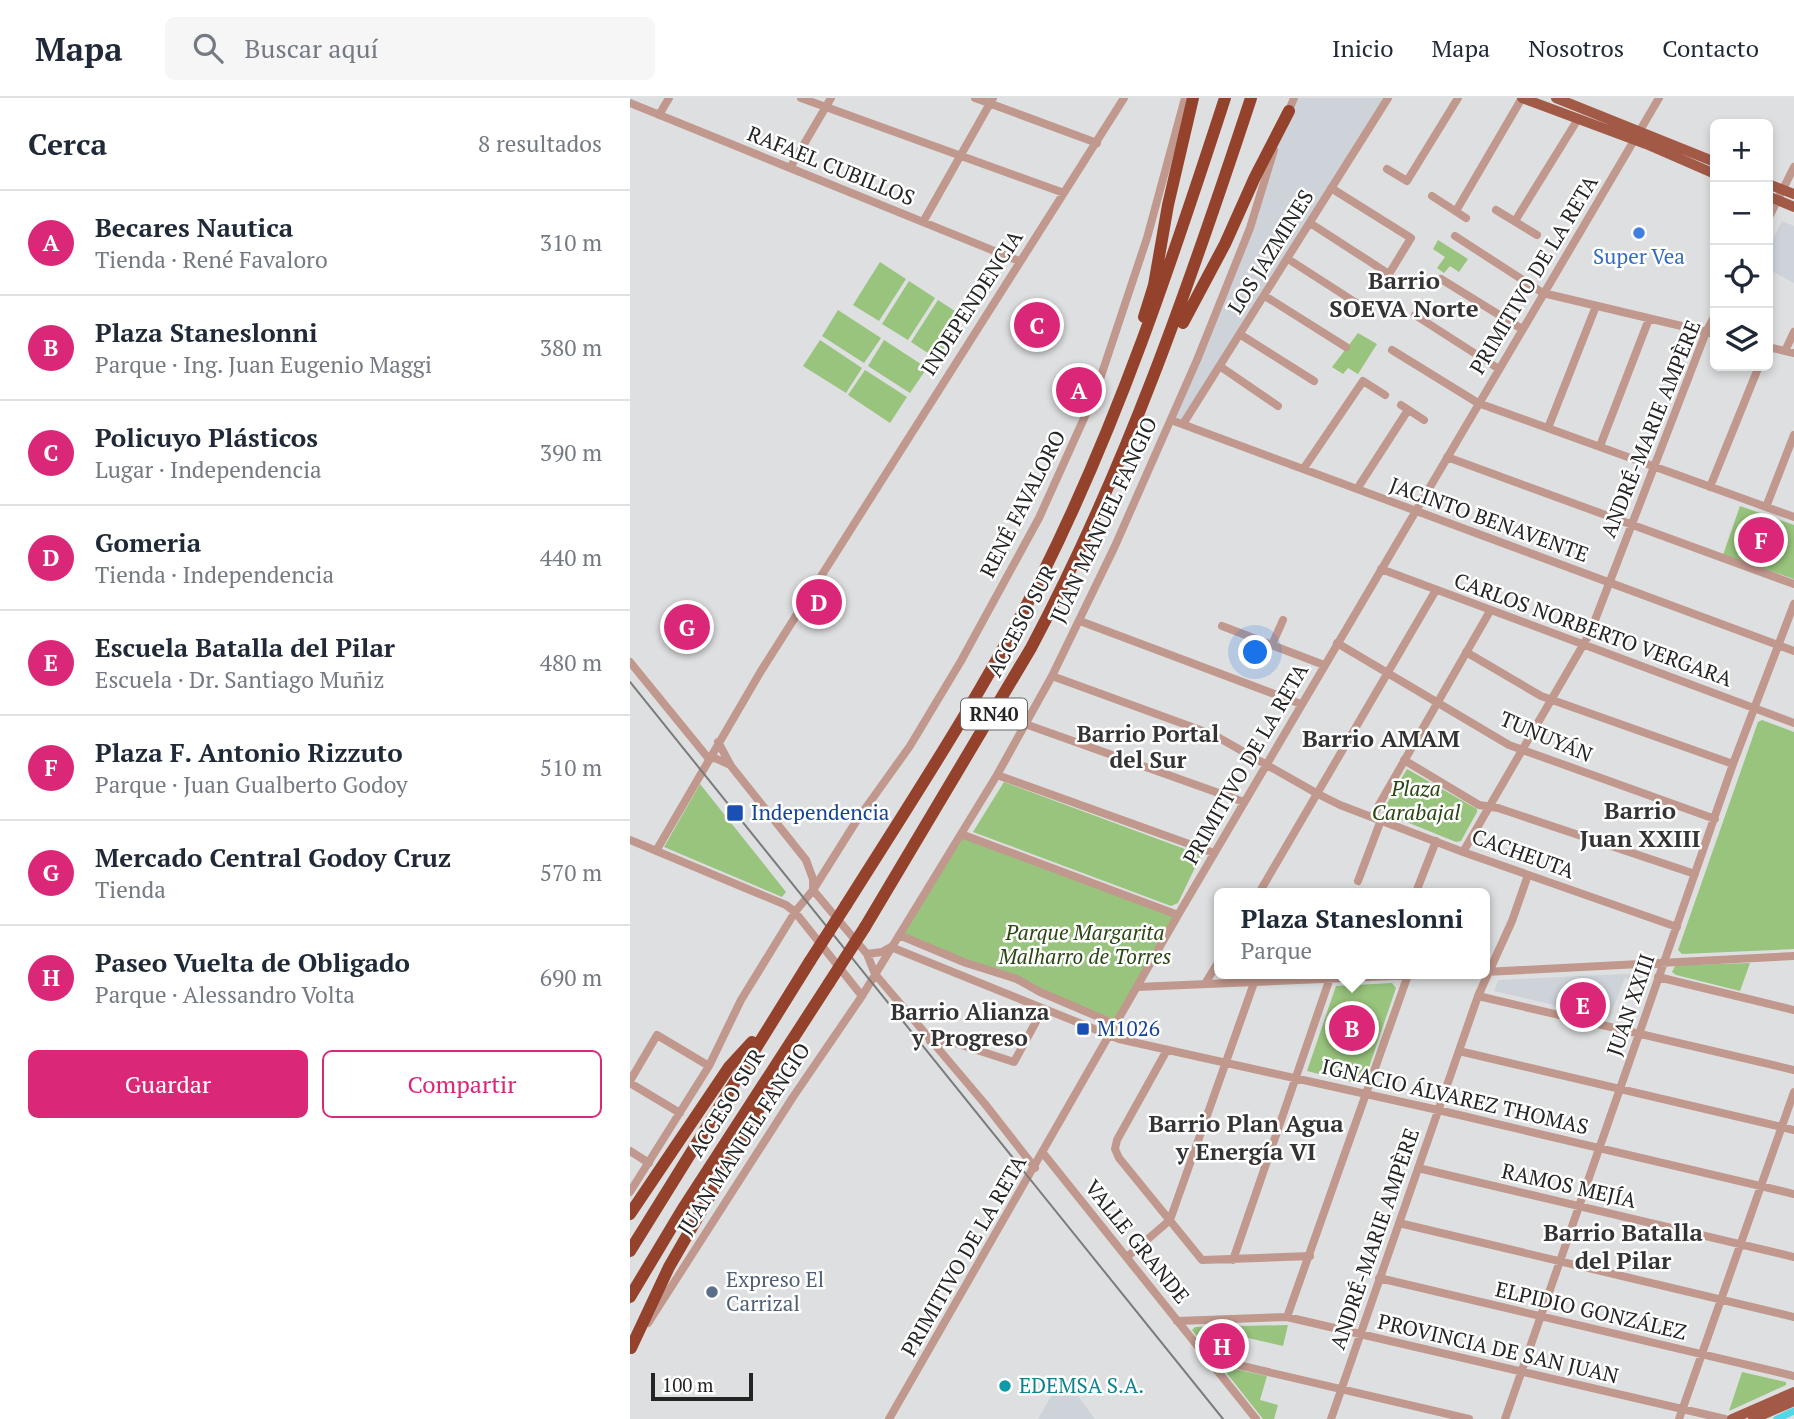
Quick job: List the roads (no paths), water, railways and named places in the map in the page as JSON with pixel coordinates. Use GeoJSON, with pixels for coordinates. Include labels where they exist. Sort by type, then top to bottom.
{"type":"FeatureCollection","features":[{"type":"Feature","properties":{"kind":"highway"},"geometry":{"type":"LineString","coordinates":[[1018,620],[1126,370],[1145,314],[1154,285],[1168,205],[1193,98]]}},
{"type":"Feature","properties":{"kind":"highway","name":"ACCESO SUR"},"geometry":{"type":"LineString","coordinates":[[630,1251],[774,1018],[968,714],[1042,575],[1131,373],[1173,258],[1225,98]]}},
{"type":"Feature","properties":{"kind":"highway","name":"ACCESO SUR"},"geometry":{"type":"LineString","coordinates":[[630,1297],[780,1055],[865,927],[1055,603],[1107,493],[1154,378],[1196,265],[1251,98]]}},
{"type":"Feature","properties":{"kind":"highway"},"geometry":{"type":"LineString","coordinates":[[1107,493],[1128,458],[1188,312],[1225,244],[1289,111]]}},
{"type":"Feature","properties":{"kind":"highway"},"geometry":{"type":"LineString","coordinates":[[630,1214],[729,1067],[774,1018]]}},
{"type":"Feature","properties":{"kind":"highway"},"geometry":{"type":"LineString","coordinates":[[631,1350],[669,1267],[756,1116],[780,1055]]}},
{"type":"Feature","properties":{"kind":"main road"},"geometry":{"type":"LineString","coordinates":[[1522,98],[1710,160]]}},
{"type":"Feature","properties":{"kind":"main road"},"geometry":{"type":"LineString","coordinates":[[1556,98],[1710,172]]}},
{"type":"Feature","properties":{"kind":"main road"},"geometry":{"type":"LineString","coordinates":[[1776,195],[1794,194]]}},
{"type":"Feature","properties":{"kind":"main road"},"geometry":{"type":"LineString","coordinates":[[1776,195],[1794,207]]}},
{"type":"Feature","properties":{"kind":"main road"},"geometry":{"type":"LineString","coordinates":[[1732,1419],[1794,1392]]}},
{"type":"Feature","properties":{"kind":"main road"},"geometry":{"type":"LineString","coordinates":[[1753,1419],[1794,1401]]}},
{"type":"Feature","properties":{"kind":"street"},"geometry":{"type":"LineString","coordinates":[[659,115],[669,98]]}},
{"type":"Feature","properties":{"kind":"street"},"geometry":{"type":"LineString","coordinates":[[802,98],[1064,193]]}},
{"type":"Feature","properties":{"kind":"street"},"geometry":{"type":"LineString","coordinates":[[790,168],[831,98]]}},
{"type":"Feature","properties":{"kind":"street"},"geometry":{"type":"LineString","coordinates":[[975,98],[991,101],[1097,143]]}},
{"type":"Feature","properties":{"kind":"street","name":"INDEPENDENCIA"},"geometry":{"type":"LineString","coordinates":[[656,851],[797,612],[1124,98]]}},
{"type":"Feature","properties":{"kind":"street","name":"RENÉ FAVALORO"},"geometry":{"type":"LineString","coordinates":[[630,1192],[709,1066],[741,1000],[795,912],[813,890],[857,820],[910,746],[961,661],[1039,518],[1095,394],[1129,295],[1185,98]]}},
{"type":"Feature","properties":{"kind":"street","name":"JUAN MANUEL FANGIO"},"geometry":{"type":"LineString","coordinates":[[631,1350],[793,1097],[862,996],[997,775],[1052,676],[1080,621],[1171,420],[1250,228],[1294,98]]}},
{"type":"Feature","properties":{"kind":"street","name":"LOS JAZMINES"},"geometry":{"type":"LineString","coordinates":[[1183,424],[1388,98]]}},
{"type":"Feature","properties":{"kind":"street"},"geometry":{"type":"LineString","coordinates":[[1387,169],[1407,181],[1458,98]]}},
{"type":"Feature","properties":{"kind":"street"},"geometry":{"type":"LineString","coordinates":[[1456,211],[1522,98]]}},
{"type":"Feature","properties":{"kind":"street","name":"PRIMITIVO DE LA RETA"},"geometry":{"type":"LineString","coordinates":[[889,1419],[1214,853],[1659,98]]}},
{"type":"Feature","properties":{"kind":"street"},"geometry":{"type":"LineString","coordinates":[[923,222],[991,101]]}},
{"type":"Feature","properties":{"kind":"street","name":"RAFAEL CUBILLOS"},"geometry":{"type":"LineString","coordinates":[[630,103],[1019,261]]}},
{"type":"Feature","properties":{"kind":"street"},"geometry":{"type":"LineString","coordinates":[[1515,221],[1578,118]]}},
{"type":"Feature","properties":{"kind":"street"},"geometry":{"type":"LineString","coordinates":[[1776,195],[1794,167]]}},
{"type":"Feature","properties":{"kind":"street"},"geometry":{"type":"LineString","coordinates":[[1310,223],[1389,274],[1410,238],[1331,188]]}},
{"type":"Feature","properties":{"kind":"street"},"geometry":{"type":"LineString","coordinates":[[1432,196],[1466,218]]}},
{"type":"Feature","properties":{"kind":"street"},"geometry":{"type":"LineString","coordinates":[[1496,209],[1537,235]]}},
{"type":"Feature","properties":{"kind":"street"},"geometry":{"type":"LineString","coordinates":[[1455,236],[1543,293],[1710,333]]}},
{"type":"Feature","properties":{"kind":"street"},"geometry":{"type":"LineString","coordinates":[[1288,259],[1372,313]]}},
{"type":"Feature","properties":{"kind":"street"},"geometry":{"type":"LineString","coordinates":[[1441,279],[1522,329]]}},
{"type":"Feature","properties":{"kind":"street"},"geometry":{"type":"LineString","coordinates":[[1265,296],[1346,347]]}},
{"type":"Feature","properties":{"kind":"street"},"geometry":{"type":"LineString","coordinates":[[1548,428],[1596,306]]}},
{"type":"Feature","properties":{"kind":"street"},"geometry":{"type":"LineString","coordinates":[[1415,315],[1499,369]]}},
{"type":"Feature","properties":{"kind":"street"},"geometry":{"type":"LineString","coordinates":[[1600,446],[1649,319]]}},
{"type":"Feature","properties":{"kind":"street","name":"ANDRÉ-MARIE AMPÈRE"},"geometry":{"type":"LineString","coordinates":[[1463,852],[1590,634],[1710,324]]}},
{"type":"Feature","properties":{"kind":"street"},"geometry":{"type":"LineString","coordinates":[[1790,352],[1794,332]]}},
{"type":"Feature","properties":{"kind":"street"},"geometry":{"type":"LineString","coordinates":[[1241,335],[1314,381]]}},
{"type":"Feature","properties":{"kind":"street"},"geometry":{"type":"LineString","coordinates":[[1392,350],[1478,403],[1794,517]]}},
{"type":"Feature","properties":{"kind":"street"},"geometry":{"type":"LineString","coordinates":[[1221,367],[1278,406]]}},
{"type":"Feature","properties":{"kind":"street"},"geometry":{"type":"LineString","coordinates":[[1710,487],[1757,371]]}},
{"type":"Feature","properties":{"kind":"street"},"geometry":{"type":"LineString","coordinates":[[1304,468],[1363,381],[1385,395]]}},
{"type":"Feature","properties":{"kind":"street"},"geometry":{"type":"LineString","coordinates":[[1357,489],[1405,407],[1424,420]]}},
{"type":"Feature","properties":{"kind":"street","name":"JACINTO BENAVENTE"},"geometry":{"type":"LineString","coordinates":[[1171,420],[1794,651]]}},
{"type":"Feature","properties":{"kind":"street"},"geometry":{"type":"LineString","coordinates":[[1766,507],[1794,435]]}},
{"type":"Feature","properties":{"kind":"street"},"geometry":{"type":"LineString","coordinates":[[1447,457],[1794,584]]}},
{"type":"Feature","properties":{"kind":"street","name":"CARLOS NORBERTO VERGARA"},"geometry":{"type":"LineString","coordinates":[[1381,569],[1794,723]]}},
{"type":"Feature","properties":{"kind":"street"},"geometry":{"type":"LineString","coordinates":[[1262,888],[1436,590]]}},
{"type":"Feature","properties":{"kind":"street","name":"JUAN XXIII"},"geometry":{"type":"LineString","coordinates":[[1505,1419],[1733,765],[1794,604]]}},
{"type":"Feature","properties":{"kind":"street"},"geometry":{"type":"LineString","coordinates":[[1372,817],[1490,611]]}},
{"type":"Feature","properties":{"kind":"street"},"geometry":{"type":"LineString","coordinates":[[1272,645],[1283,620]]}},
{"type":"Feature","properties":{"kind":"street"},"geometry":{"type":"LineString","coordinates":[[1080,621],[1301,704]]}},
{"type":"Feature","properties":{"kind":"street"},"geometry":{"type":"LineString","coordinates":[[1222,626],[1324,665]]}},
{"type":"Feature","properties":{"kind":"street","name":"TUNUYÁN"},"geometry":{"type":"LineString","coordinates":[[1337,643],[1522,751],[1715,819]]}},
{"type":"Feature","properties":{"kind":"street"},"geometry":{"type":"LineString","coordinates":[[1466,652],[1541,696],[1733,765]]}},
{"type":"Feature","properties":{"kind":"street"},"geometry":{"type":"LineString","coordinates":[[630,662],[709,759],[715,758],[731,766]]}},
{"type":"Feature","properties":{"kind":"street","name":"CACHEUTA"},"geometry":{"type":"LineString","coordinates":[[1052,676],[1202,730],[1318,794],[1372,817],[1677,928]]}},
{"type":"Feature","properties":{"kind":"street"},"geometry":{"type":"LineString","coordinates":[[1025,724],[1244,802]]}},
{"type":"Feature","properties":{"kind":"street"},"geometry":{"type":"LineString","coordinates":[[719,741],[731,766],[806,860],[819,869],[826,869]]}},
{"type":"Feature","properties":{"kind":"street"},"geometry":{"type":"LineString","coordinates":[[1404,760],[1479,805],[1695,874]]}},
{"type":"Feature","properties":{"kind":"street"},"geometry":{"type":"LineString","coordinates":[[997,775],[1214,853]]}},
{"type":"Feature","properties":{"kind":"street"},"geometry":{"type":"LineString","coordinates":[[1358,881],[1381,820]]}},
{"type":"Feature","properties":{"kind":"street"},"geometry":{"type":"LineString","coordinates":[[961,834],[1178,915]]}},
{"type":"Feature","properties":{"kind":"street"},"geometry":{"type":"LineString","coordinates":[[630,840],[795,912],[862,996]]}},
{"type":"Feature","properties":{"kind":"street"},"geometry":{"type":"LineString","coordinates":[[1418,888],[1436,841]]}},
{"type":"Feature","properties":{"kind":"street"},"geometry":{"type":"LineString","coordinates":[[806,860],[813,879],[813,890],[867,954],[875,974],[985,1104],[1035,1168]]}},
{"type":"Feature","properties":{"kind":"street","name":"ANDRÉ-MARIE AMPÈRE"},"geometry":{"type":"LineString","coordinates":[[1490,964],[1512,921],[1528,875]]}},
{"type":"Feature","properties":{"kind":"street"},"geometry":{"type":"LineString","coordinates":[[899,935],[966,963],[1017,979],[1040,992],[1115,1024]]}},
{"type":"Feature","properties":{"kind":"street"},"geometry":{"type":"LineString","coordinates":[[867,954],[882,952],[891,947]]}},
{"type":"Feature","properties":{"kind":"street","name":"IGNACIO ÁLVAREZ THOMAS"},"geometry":{"type":"LineString","coordinates":[[891,947],[1109,1036],[1794,1194]]}},
{"type":"Feature","properties":{"kind":"street"},"geometry":{"type":"LineString","coordinates":[[1490,972],[1794,956]]}},
{"type":"Feature","properties":{"kind":"street"},"geometry":{"type":"LineString","coordinates":[[1206,982],[1214,969]]}},
{"type":"Feature","properties":{"kind":"street"},"geometry":{"type":"LineString","coordinates":[[1658,977],[1794,1010]]}},
{"type":"Feature","properties":{"kind":"street"},"geometry":{"type":"LineString","coordinates":[[1137,987],[1305,979]]}},
{"type":"Feature","properties":{"kind":"street"},"geometry":{"type":"LineString","coordinates":[[1233,1260],[1330,979]]}},
{"type":"Feature","properties":{"kind":"street"},"geometry":{"type":"LineString","coordinates":[[1287,1317],[1407,979]]}},
{"type":"Feature","properties":{"kind":"street","name":"ANDRÉ-MARIE AMPÈRE"},"geometry":{"type":"LineString","coordinates":[[1331,1419],[1484,979]]}},
{"type":"Feature","properties":{"kind":"street"},"geometry":{"type":"LineString","coordinates":[[1127,1257],[1170,1220],[1255,981]]}},
{"type":"Feature","properties":{"kind":"street"},"geometry":{"type":"LineString","coordinates":[[1478,996],[1794,1070]]}},
{"type":"Feature","properties":{"kind":"street"},"geometry":{"type":"LineString","coordinates":[[930,1041],[950,1041],[1014,1062],[1043,1009]]}},
{"type":"Feature","properties":{"kind":"street"},"geometry":{"type":"LineString","coordinates":[[680,1113],[630,1082],[657,1035],[709,1066]]}},
{"type":"Feature","properties":{"kind":"street"},"geometry":{"type":"LineString","coordinates":[[1167,1050],[1117,1140],[1115,1149],[1119,1157],[1199,1258],[1212,1261],[1310,1256]]}},
{"type":"Feature","properties":{"kind":"street"},"geometry":{"type":"LineString","coordinates":[[1459,1051],[1794,1130]]}},
{"type":"Feature","properties":{"kind":"street"},"geometry":{"type":"LineString","coordinates":[[1679,1419],[1794,1091]]}},
{"type":"Feature","properties":{"kind":"street"},"geometry":{"type":"LineString","coordinates":[[630,1151],[649,1163]]}},
{"type":"Feature","properties":{"kind":"street","name":"VALLE GRANDE"},"geometry":{"type":"LineString","coordinates":[[1043,1153],[1256,1419]]}},
{"type":"Feature","properties":{"kind":"street","name":"RAMOS MEJÍA"},"geometry":{"type":"LineString","coordinates":[[1418,1168],[1794,1257]]}},
{"type":"Feature","properties":{"kind":"street"},"geometry":{"type":"LineString","coordinates":[[1398,1223],[1794,1317]]}},
{"type":"Feature","properties":{"kind":"street","name":"ELPIDIO GONZÁLEZ"},"geometry":{"type":"LineString","coordinates":[[1379,1278],[1794,1376]]}},
{"type":"Feature","properties":{"kind":"street","name":"PROVINCIA DE SAN JUAN"},"geometry":{"type":"LineString","coordinates":[[1177,1321],[1287,1317],[1726,1419]]}},
{"type":"Feature","properties":{"kind":"street"},"geometry":{"type":"LineString","coordinates":[[1208,1358],[1469,1419]]}},
{"type":"Feature","properties":{"kind":"waterway"},"geometry":{"type":"LineString","coordinates":[[1777,1419],[1794,1411]]}},
{"type":"Feature","properties":{"kind":"tram line"},"geometry":{"type":"LineString","coordinates":[[630,682],[1223,1419]]}},
{"type":"Feature","properties":{"kind":"place","name":"Super Vea"},"geometry":{"type":"Point","coordinates":[1639,233]}},
{"type":"Feature","properties":{"kind":"place","name":"Policuyo Plásticos"},"geometry":{"type":"Point","coordinates":[1037,325]}},
{"type":"Feature","properties":{"kind":"place","name":"Becares Nautica"},"geometry":{"type":"Point","coordinates":[1079,390]}},
{"type":"Feature","properties":{"kind":"place","name":"Plaza F. Antonio Rizzuto"},"geometry":{"type":"Point","coordinates":[1761,540]}},
{"type":"Feature","properties":{"kind":"place","name":"Gomeria"},"geometry":{"type":"Point","coordinates":[819,602]}},
{"type":"Feature","properties":{"kind":"place","name":"Mercado Central Godoy Cruz"},"geometry":{"type":"Point","coordinates":[687,627]}},
{"type":"Feature","properties":{"kind":"place","name":"Independencia"},"geometry":{"type":"Point","coordinates":[735,813]}},
{"type":"Feature","properties":{"kind":"place","name":"Escuela Batalla del Pilar"},"geometry":{"type":"Point","coordinates":[1583,1005]}},
{"type":"Feature","properties":{"kind":"place","name":"Plaza Staneslonni"},"geometry":{"type":"Point","coordinates":[1352,1028]}},
{"type":"Feature","properties":{"kind":"place","name":"M1026"},"geometry":{"type":"Point","coordinates":[1083,1029]}},
{"type":"Feature","properties":{"kind":"place","name":"Expreso El Carrizal"},"geometry":{"type":"Point","coordinates":[712,1292]}},
{"type":"Feature","properties":{"kind":"place","name":"Paseo Vuelta de Obligado"},"geometry":{"type":"Point","coordinates":[1222,1346]}},
{"type":"Feature","properties":{"kind":"place","name":"EDEMSA S.A."},"geometry":{"type":"Point","coordinates":[1005,1386]}},
{"type":"Feature","properties":{"kind":"district","name":"Barrio SOEVA Norte"},"geometry":{"type":"Point","coordinates":[1404,295]}},
{"type":"Feature","properties":{"kind":"district","name":"Barrio AMAM"},"geometry":{"type":"Point","coordinates":[1381,739]}},
{"type":"Feature","properties":{"kind":"district","name":"Barrio Portal del Sur"},"geometry":{"type":"Point","coordinates":[1148,747]}},
{"type":"Feature","properties":{"kind":"district","name":"Barrio Juan XXIII"},"geometry":{"type":"Point","coordinates":[1640,825]}},
{"type":"Feature","properties":{"kind":"district","name":"Barrio Alianza y Progreso"},"geometry":{"type":"Point","coordinates":[970,1025]}},
{"type":"Feature","properties":{"kind":"district","name":"Barrio Plan Agua y Energía VI"},"geometry":{"type":"Point","coordinates":[1246,1138]}},
{"type":"Feature","properties":{"kind":"district","name":"Barrio Batalla del Pilar"},"geometry":{"type":"Point","coordinates":[1623,1247]}},
{"type":"Feature","properties":{"kind":"park label","name":"Plaza Carabajal"},"geometry":{"type":"Point","coordinates":[1416,801]}},
{"type":"Feature","properties":{"kind":"park label","name":"Parque Margarita Malharro de Torres"},"geometry":{"type":"Point","coordinates":[1085,945]}}]}
